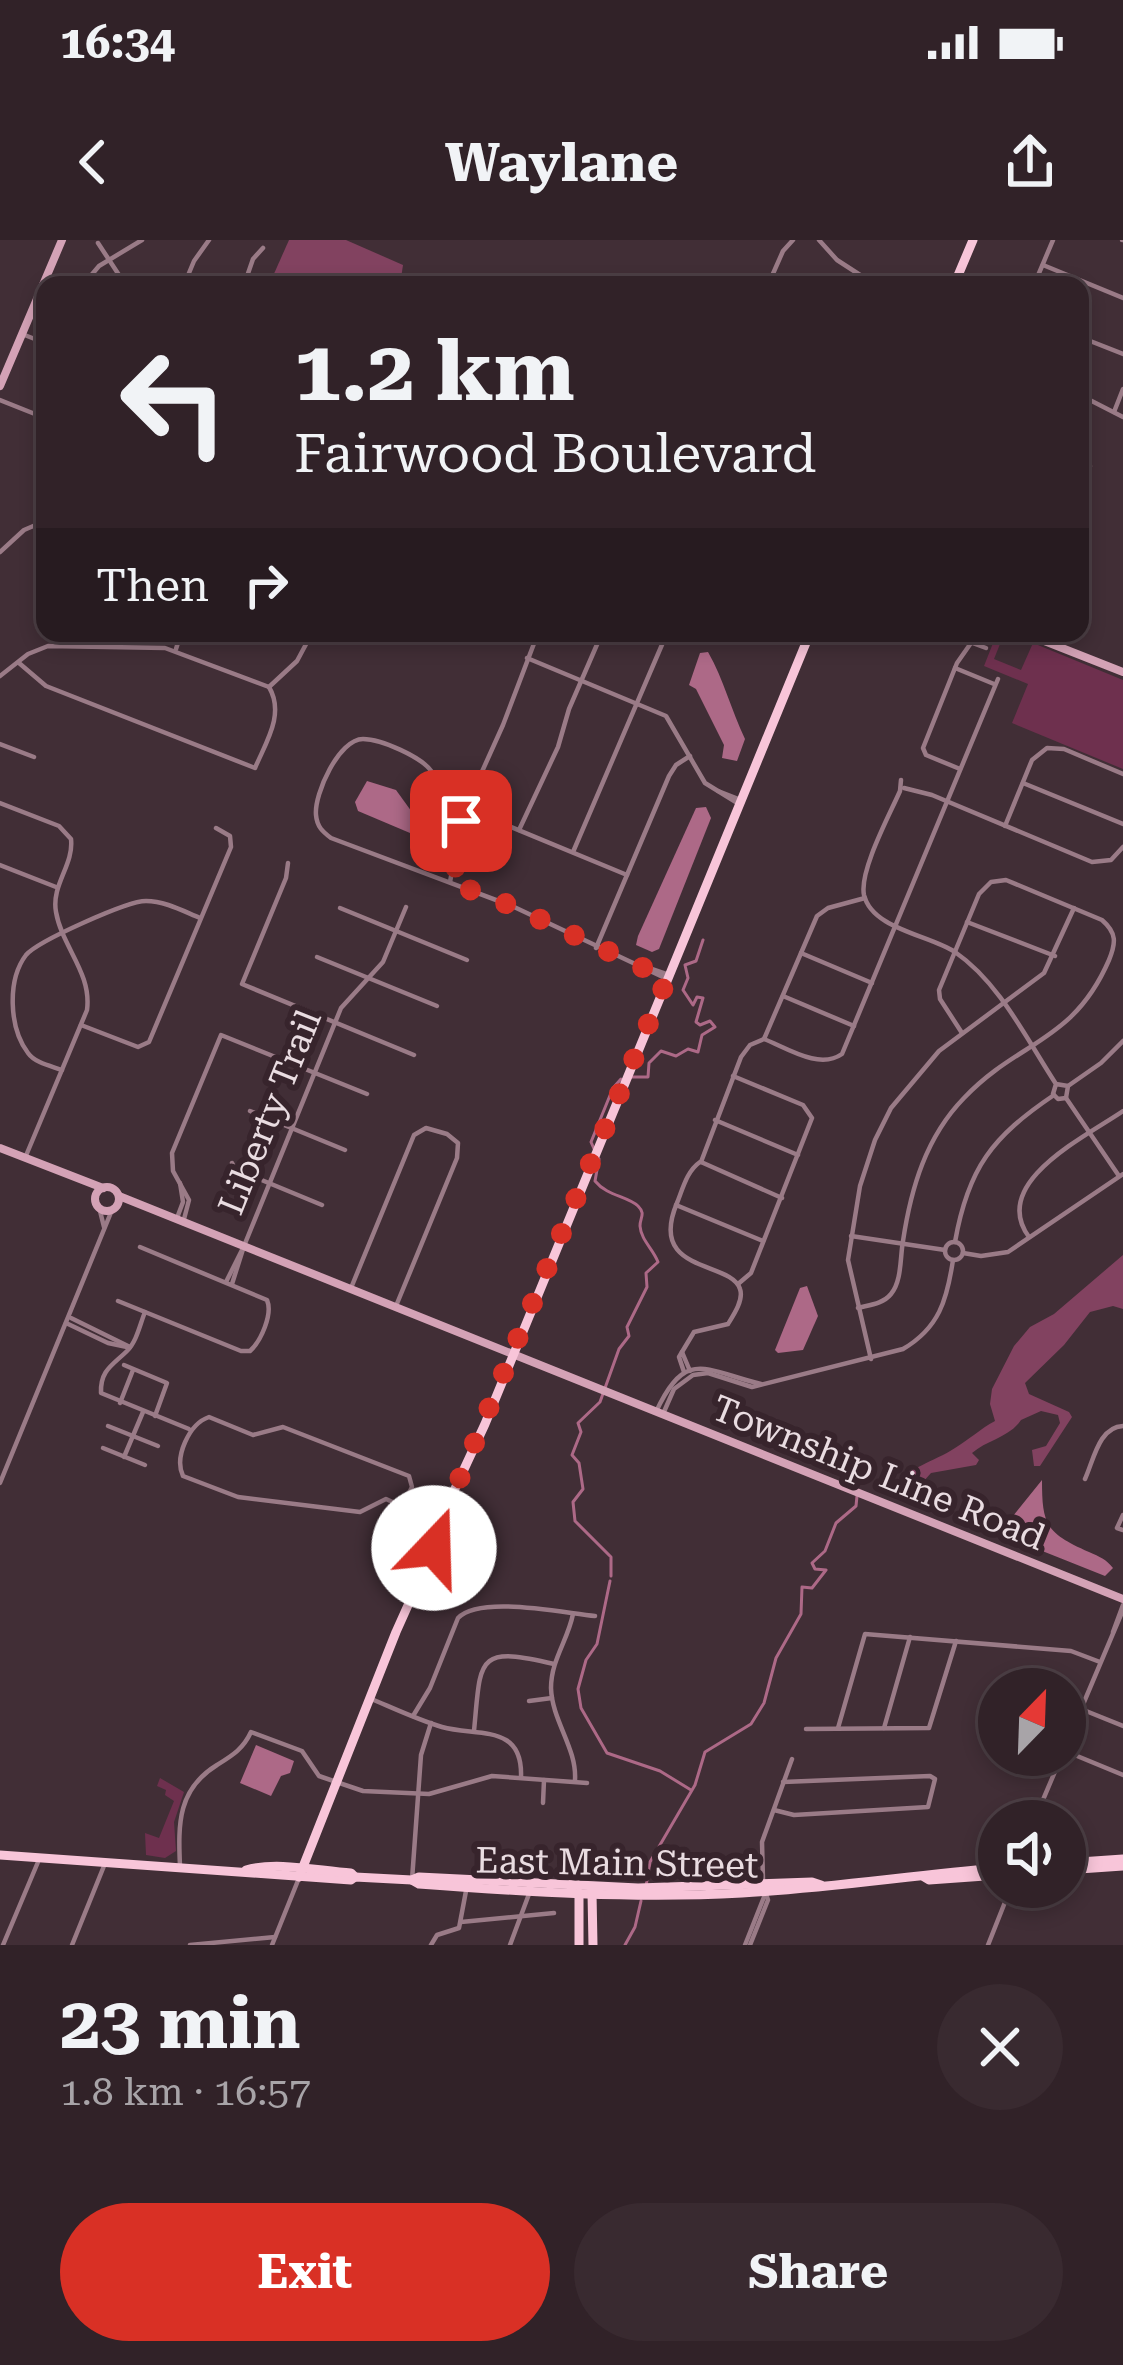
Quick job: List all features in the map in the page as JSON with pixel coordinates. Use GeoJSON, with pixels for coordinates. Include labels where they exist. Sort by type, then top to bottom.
{"type":"FeatureCollection","features":[{"type":"Feature","properties":{"kind":"main road"},"geometry":{"type":"LineString","coordinates":[[958,276],[973,240]]}},
{"type":"Feature","properties":{"kind":"main road"},"geometry":{"type":"LineString","coordinates":[[301,1873],[416,1575],[513,1354],[806,642]]}},
{"type":"Feature","properties":{"kind":"main road","name":"East Main Street"},"geometry":{"type":"LineString","coordinates":[[0,1855],[637,1892],[821,1885],[978,1871]]}},
{"type":"Feature","properties":{"kind":"main road"},"geometry":{"type":"LineString","coordinates":[[1086,1866],[1123,1863]]}},
{"type":"Feature","properties":{"kind":"main road","name":"East Main Street"},"geometry":{"type":"LineString","coordinates":[[924,1877],[978,1874]]}},
{"type":"Feature","properties":{"kind":"main road","name":"East Main Street"},"geometry":{"type":"LineString","coordinates":[[467,1884],[557,1893],[637,1892]]}},
{"type":"Feature","properties":{"kind":"main road"},"geometry":{"type":"LineString","coordinates":[[579,1945],[579,1908],[585,1891]]}},
{"type":"Feature","properties":{"kind":"main road"},"geometry":{"type":"LineString","coordinates":[[585,1891],[592,1945]]}},
{"type":"Feature","properties":{"kind":"main road"},"geometry":{"type":"LineString","coordinates":[[557,1893],[579,1908]]}},
{"type":"Feature","properties":{"kind":"main road"},"geometry":{"type":"LineString","coordinates":[[592,1918],[613,1895]]}},
{"type":"Feature","properties":{"kind":"street"},"geometry":{"type":"LineString","coordinates":[[89,276],[142,240]]}},
{"type":"Feature","properties":{"kind":"street"},"geometry":{"type":"LineString","coordinates":[[188,276],[209,240]]}},
{"type":"Feature","properties":{"kind":"street"},"geometry":{"type":"LineString","coordinates":[[773,276],[793,240]]}},
{"type":"Feature","properties":{"kind":"street"},"geometry":{"type":"LineString","coordinates":[[819,240],[862,276]]}},
{"type":"Feature","properties":{"kind":"street"},"geometry":{"type":"LineString","coordinates":[[1038,276],[1053,240]]}},
{"type":"Feature","properties":{"kind":"street"},"geometry":{"type":"LineString","coordinates":[[46,276],[60,241]]}},
{"type":"Feature","properties":{"kind":"street"},"geometry":{"type":"LineString","coordinates":[[98,243],[123,276]]}},
{"type":"Feature","properties":{"kind":"street"},"geometry":{"type":"LineString","coordinates":[[247,276],[263,248]]}},
{"type":"Feature","properties":{"kind":"street"},"geometry":{"type":"LineString","coordinates":[[1043,265],[1070,276]]}},
{"type":"Feature","properties":{"kind":"street"},"geometry":{"type":"LineString","coordinates":[[1089,284],[1123,298]]}},
{"type":"Feature","properties":{"kind":"street"},"geometry":{"type":"LineString","coordinates":[[0,386],[36,300]]}},
{"type":"Feature","properties":{"kind":"street"},"geometry":{"type":"LineString","coordinates":[[22,334],[36,339]]}},
{"type":"Feature","properties":{"kind":"street"},"geometry":{"type":"LineString","coordinates":[[1089,341],[1123,354]]}},
{"type":"Feature","properties":{"kind":"street"},"geometry":{"type":"LineString","coordinates":[[1114,412],[1123,389]]}},
{"type":"Feature","properties":{"kind":"street"},"geometry":{"type":"LineString","coordinates":[[0,400],[36,414]]}},
{"type":"Feature","properties":{"kind":"street"},"geometry":{"type":"LineString","coordinates":[[1089,400],[1123,417]]}},
{"type":"Feature","properties":{"kind":"street"},"geometry":{"type":"LineString","coordinates":[[0,552],[36,525]]}},
{"type":"Feature","properties":{"kind":"street"},"geometry":{"type":"LineString","coordinates":[[176,650],[178,642]]}},
{"type":"Feature","properties":{"kind":"street"},"geometry":{"type":"LineString","coordinates":[[269,687],[291,668],[307,642]]}},
{"type":"Feature","properties":{"kind":"street"},"geometry":{"type":"LineString","coordinates":[[450,882],[466,808],[534,642]]}},
{"type":"Feature","properties":{"kind":"street"},"geometry":{"type":"LineString","coordinates":[[519,830],[558,747],[598,642]]}},
{"type":"Feature","properties":{"kind":"street"},"geometry":{"type":"LineString","coordinates":[[573,852],[663,642]]}},
{"type":"Feature","properties":{"kind":"street"},"geometry":{"type":"LineString","coordinates":[[1047,642],[1123,672]]}},
{"type":"Feature","properties":{"kind":"street"},"geometry":{"type":"LineString","coordinates":[[960,769],[923,752],[955,668],[971,643],[986,648]]}},
{"type":"Feature","properties":{"kind":"street"},"geometry":{"type":"LineString","coordinates":[[0,676],[33,651],[53,645],[176,650],[269,687],[277,704],[255,768],[46,686],[19,663]]}},
{"type":"Feature","properties":{"kind":"street"},"geometry":{"type":"LineString","coordinates":[[527,658],[670,719],[712,790],[740,802]]}},
{"type":"Feature","properties":{"kind":"street"},"geometry":{"type":"LineString","coordinates":[[738,1284],[694,1264],[680,1251],[672,1228],[676,1205],[692,1169],[701,1162],[749,1045],[764,1039],[815,1059],[832,1060],[842,1054],[997,682],[955,668]]}},
{"type":"Feature","properties":{"kind":"street"},"geometry":{"type":"LineString","coordinates":[[627,874],[466,808],[445,796],[423,762],[373,741],[351,742],[336,757],[316,806],[317,823],[332,838],[512,906],[668,977]]}},
{"type":"Feature","properties":{"kind":"street"},"geometry":{"type":"LineString","coordinates":[[0,744],[34,757]]}},
{"type":"Feature","properties":{"kind":"street"},"geometry":{"type":"LineString","coordinates":[[1005,826],[1033,760],[1047,748],[1064,749],[1123,774]]}},
{"type":"Feature","properties":{"kind":"street"},"geometry":{"type":"LineString","coordinates":[[596,948],[671,771],[690,756]]}},
{"type":"Feature","properties":{"kind":"street"},"geometry":{"type":"LineString","coordinates":[[1023,783],[1123,824]]}},
{"type":"Feature","properties":{"kind":"street"},"geometry":{"type":"LineString","coordinates":[[963,1253],[956,1243],[965,1196],[983,1158],[1006,1130],[1054,1095],[1056,1084],[982,977],[955,952],[878,915],[865,898],[866,874],[901,784],[1092,862],[1111,860],[1123,847]]}},
{"type":"Feature","properties":{"kind":"street"},"geometry":{"type":"LineString","coordinates":[[0,802],[59,826],[70,839],[71,852],[57,888],[55,910],[88,994],[81,1025],[25,1158]]}},
{"type":"Feature","properties":{"kind":"street"},"geometry":{"type":"LineString","coordinates":[[81,1025],[139,1047],[149,1042],[232,843],[230,836],[216,828]]}},
{"type":"Feature","properties":{"kind":"street"},"geometry":{"type":"LineString","coordinates":[[287,863],[286,878],[242,984],[414,1055]]}},
{"type":"Feature","properties":{"kind":"street"},"geometry":{"type":"LineString","coordinates":[[0,865],[57,888]]}},
{"type":"Feature","properties":{"kind":"street"},"geometry":{"type":"LineString","coordinates":[[858,1308],[889,1298],[897,1283],[917,1175],[945,1123],[967,1095],[1084,1007],[1114,947],[1108,925],[1006,880],[998,880],[979,894],[939,990],[962,1033]]}},
{"type":"Feature","properties":{"kind":"street"},"geometry":{"type":"LineString","coordinates":[[764,1039],[820,913],[865,898]]}},
{"type":"Feature","properties":{"kind":"street"},"geometry":{"type":"LineString","coordinates":[[62,1070],[34,1059],[26,1050],[11,989],[28,953],[139,902],[166,904],[200,918]]}},
{"type":"Feature","properties":{"kind":"street","name":"Liberty Trail"},"geometry":{"type":"LineString","coordinates":[[229,1283],[334,1022],[346,1000],[384,959],[406,907]]}},
{"type":"Feature","properties":{"kind":"street"},"geometry":{"type":"LineString","coordinates":[[340,908],[467,960]]}},
{"type":"Feature","properties":{"kind":"street"},"geometry":{"type":"LineString","coordinates":[[871,1359],[849,1272],[851,1236],[865,1168],[891,1108],[913,1078],[962,1033],[1034,983],[1055,956],[1074,908]]}},
{"type":"Feature","properties":{"kind":"street"},"geometry":{"type":"LineString","coordinates":[[967,922],[1055,956]]}},
{"type":"Feature","properties":{"kind":"street"},"geometry":{"type":"LineString","coordinates":[[801,953],[872,982]]}},
{"type":"Feature","properties":{"kind":"street"},"geometry":{"type":"LineString","coordinates":[[317,957],[437,1006]]}},
{"type":"Feature","properties":{"kind":"street"},"geometry":{"type":"LineString","coordinates":[[783,996],[854,1026]]}},
{"type":"Feature","properties":{"kind":"street"},"geometry":{"type":"LineString","coordinates":[[0,999],[11,998]]}},
{"type":"Feature","properties":{"kind":"street"},"geometry":{"type":"LineString","coordinates":[[180,1221],[183,1202],[171,1167],[172,1153],[221,1036],[367,1094]]}},
{"type":"Feature","properties":{"kind":"street"},"geometry":{"type":"LineString","coordinates":[[1056,1084],[1068,1086],[1123,1041]]}},
{"type":"Feature","properties":{"kind":"street"},"geometry":{"type":"LineString","coordinates":[[734,1076],[812,1114],[812,1125],[751,1273],[738,1284]]}},
{"type":"Feature","properties":{"kind":"street"},"geometry":{"type":"LineString","coordinates":[[1066,1098],[1068,1086]]}},
{"type":"Feature","properties":{"kind":"street"},"geometry":{"type":"LineString","coordinates":[[660,1413],[667,1395],[688,1373],[716,1368],[766,1385],[903,1349],[929,1330],[945,1303],[953,1261],[963,1253],[1008,1252],[1121,1175],[1066,1098],[1054,1095]]}},
{"type":"Feature","properties":{"kind":"street"},"geometry":{"type":"LineString","coordinates":[[250,1111],[345,1150]]}},
{"type":"Feature","properties":{"kind":"street"},"geometry":{"type":"LineString","coordinates":[[1029,1238],[1017,1213],[1025,1189],[1051,1160],[1123,1112]]}},
{"type":"Feature","properties":{"kind":"street"},"geometry":{"type":"LineString","coordinates":[[715,1120],[800,1156]]}},
{"type":"Feature","properties":{"kind":"street"},"geometry":{"type":"LineString","coordinates":[[351,1288],[414,1135],[425,1128],[442,1132],[457,1142],[457,1158],[396,1306]]}},
{"type":"Feature","properties":{"kind":"street","name":"Township Line Road"},"geometry":{"type":"LineString","coordinates":[[0,1148],[113,1189],[159,1213],[615,1394],[1123,1605]]}},
{"type":"Feature","properties":{"kind":"street"},"geometry":{"type":"LineString","coordinates":[[701,1162],[782,1198]]}},
{"type":"Feature","properties":{"kind":"street"},"geometry":{"type":"LineString","coordinates":[[232,1163],[235,1169],[322,1205]]}},
{"type":"Feature","properties":{"kind":"street"},"geometry":{"type":"LineString","coordinates":[[74,1178],[97,1202],[114,1209],[129,1206],[159,1213]]}},
{"type":"Feature","properties":{"kind":"street"},"geometry":{"type":"LineString","coordinates":[[103,1188],[97,1202],[104,1232]]}},
{"type":"Feature","properties":{"kind":"street"},"geometry":{"type":"LineString","coordinates":[[0,1483],[119,1196]]}},
{"type":"Feature","properties":{"kind":"street"},"geometry":{"type":"LineString","coordinates":[[676,1205],[764,1241]]}},
{"type":"Feature","properties":{"kind":"street"},"geometry":{"type":"LineString","coordinates":[[851,1236],[945,1250],[956,1243]]}},
{"type":"Feature","properties":{"kind":"street"},"geometry":{"type":"LineString","coordinates":[[118,1301],[250,1351],[256,1345],[270,1303],[140,1247]]}},
{"type":"Feature","properties":{"kind":"street"},"geometry":{"type":"LineString","coordinates":[[945,1250],[953,1261]]}},
{"type":"Feature","properties":{"kind":"street"},"geometry":{"type":"LineString","coordinates":[[688,1373],[682,1352],[694,1332],[728,1324],[741,1296],[738,1284]]}},
{"type":"Feature","properties":{"kind":"street"},"geometry":{"type":"LineString","coordinates":[[110,1362],[130,1347],[145,1312]]}},
{"type":"Feature","properties":{"kind":"street"},"geometry":{"type":"LineString","coordinates":[[68,1320],[108,1343],[130,1347]]}},
{"type":"Feature","properties":{"kind":"street"},"geometry":{"type":"LineString","coordinates":[[68,1320],[130,1347]]}},
{"type":"Feature","properties":{"kind":"street"},"geometry":{"type":"LineString","coordinates":[[108,1343],[110,1362],[100,1388],[104,1396],[192,1430]]}},
{"type":"Feature","properties":{"kind":"street"},"geometry":{"type":"LineString","coordinates":[[124,1365],[167,1383],[155,1416]]}},
{"type":"Feature","properties":{"kind":"street"},"geometry":{"type":"LineString","coordinates":[[120,1403],[134,1369]]}},
{"type":"Feature","properties":{"kind":"street"},"geometry":{"type":"LineString","coordinates":[[124,1457],[142,1412]]}},
{"type":"Feature","properties":{"kind":"street"},"geometry":{"type":"LineString","coordinates":[[421,1528],[394,1520],[401,1506],[412,1487],[410,1476],[283,1427],[254,1435],[209,1417],[197,1421],[179,1460],[180,1472],[238,1497],[360,1512],[386,1499],[401,1506],[442,1522]]}},
{"type":"Feature","properties":{"kind":"street"},"geometry":{"type":"LineString","coordinates":[[109,1426],[158,1446]]}},
{"type":"Feature","properties":{"kind":"street"},"geometry":{"type":"LineString","coordinates":[[1085,1479],[1103,1435],[1122,1426]]}},
{"type":"Feature","properties":{"kind":"street"},"geometry":{"type":"LineString","coordinates":[[104,1448],[145,1465]]}},
{"type":"Feature","properties":{"kind":"street"},"geometry":{"type":"LineString","coordinates":[[0,1458],[9,1461]]}},
{"type":"Feature","properties":{"kind":"street"},"geometry":{"type":"LineString","coordinates":[[1120,1529],[1123,1515]]}},
{"type":"Feature","properties":{"kind":"street"},"geometry":{"type":"LineString","coordinates":[[1086,1697],[1123,1605]]}},
{"type":"Feature","properties":{"kind":"street"},"geometry":{"type":"LineString","coordinates":[[413,1715],[466,1610],[485,1606],[595,1616]]}},
{"type":"Feature","properties":{"kind":"street"},"geometry":{"type":"LineString","coordinates":[[573,1614],[554,1664],[552,1698],[575,1767],[575,1782]]}},
{"type":"Feature","properties":{"kind":"street"},"geometry":{"type":"LineString","coordinates":[[838,1728],[866,1634],[1071,1651],[1100,1662]]}},
{"type":"Feature","properties":{"kind":"street"},"geometry":{"type":"LineString","coordinates":[[884,1728],[910,1637]]}},
{"type":"Feature","properties":{"kind":"street"},"geometry":{"type":"LineString","coordinates":[[806,1729],[928,1728],[956,1641]]}},
{"type":"Feature","properties":{"kind":"street"},"geometry":{"type":"LineString","coordinates":[[474,1731],[480,1674],[489,1660],[513,1654],[554,1664]]}},
{"type":"Feature","properties":{"kind":"street"},"geometry":{"type":"LineString","coordinates":[[369,1698],[431,1723],[492,1733],[518,1755],[521,1778]]}},
{"type":"Feature","properties":{"kind":"street"},"geometry":{"type":"LineString","coordinates":[[529,1701],[552,1698]]}},
{"type":"Feature","properties":{"kind":"street"},"geometry":{"type":"LineString","coordinates":[[1086,1711],[1123,1726]]}},
{"type":"Feature","properties":{"kind":"street"},"geometry":{"type":"LineString","coordinates":[[412,1880],[421,1754],[431,1723]]}},
{"type":"Feature","properties":{"kind":"street"},"geometry":{"type":"LineString","coordinates":[[180,1866],[178,1821],[190,1788],[199,1776],[240,1750],[251,1732],[302,1751],[319,1776],[362,1791],[429,1794],[482,1777],[587,1783]]}},
{"type":"Feature","properties":{"kind":"street"},"geometry":{"type":"LineString","coordinates":[[748,1945],[764,1888],[761,1846],[792,1759]]}},
{"type":"Feature","properties":{"kind":"street"},"geometry":{"type":"LineString","coordinates":[[1086,1760],[1123,1775]]}},
{"type":"Feature","properties":{"kind":"street"},"geometry":{"type":"LineString","coordinates":[[774,1810],[794,1815],[931,1803],[932,1776],[783,1782]]}},
{"type":"Feature","properties":{"kind":"street"},"geometry":{"type":"LineString","coordinates":[[543,1803],[544,1780]]}},
{"type":"Feature","properties":{"kind":"street"},"geometry":{"type":"LineString","coordinates":[[3,1945],[40,1857]]}},
{"type":"Feature","properties":{"kind":"street"},"geometry":{"type":"LineString","coordinates":[[72,1945],[106,1861]]}},
{"type":"Feature","properties":{"kind":"street"},"geometry":{"type":"LineString","coordinates":[[190,1945],[274,1941],[301,1873]]}},
{"type":"Feature","properties":{"kind":"street"},"geometry":{"type":"LineString","coordinates":[[431,1945],[437,1935],[457,1930],[467,1884]]}},
{"type":"Feature","properties":{"kind":"street"},"geometry":{"type":"LineString","coordinates":[[510,1945],[530,1891]]}},
{"type":"Feature","properties":{"kind":"street"},"geometry":{"type":"LineString","coordinates":[[988,1945],[1003,1908]]}},
{"type":"Feature","properties":{"kind":"street"},"geometry":{"type":"LineString","coordinates":[[461,1922],[554,1913]]}},
{"type":"Feature","properties":{"kind":"street"},"geometry":{"type":"LineString","coordinates":[[0,1916],[15,1916]]}},
{"type":"Feature","properties":{"kind":"shaded area"},"geometry":{"type":"Polygon","coordinates":[[[289,240],[346,240],[403,265],[401,276],[273,276],[289,240]]]}},
{"type":"Feature","properties":{"kind":"shaded area"},"geometry":{"type":"Polygon","coordinates":[[[993,642],[1001,642],[994,659],[1021,670],[1033,643],[1123,680],[1123,769],[1012,723],[1028,684],[984,666],[993,642]]]}},
{"type":"Feature","properties":{"kind":"shaded area"},"geometry":{"type":"Polygon","coordinates":[[[708,652],[745,739],[737,761],[722,758],[724,745],[696,689],[689,685],[700,653],[708,652]]]}},
{"type":"Feature","properties":{"kind":"shaded area"},"geometry":{"type":"Polygon","coordinates":[[[367,781],[396,790],[417,819],[416,831],[410,833],[358,811],[355,802],[367,781]]]}},
{"type":"Feature","properties":{"kind":"shaded area"},"geometry":{"type":"Polygon","coordinates":[[[706,807],[711,818],[659,949],[652,952],[636,945],[696,808],[706,807]]]}},
{"type":"Feature","properties":{"kind":"shaded area"},"geometry":{"type":"Polygon","coordinates":[[[1123,1255],[1123,1309],[1113,1306],[1090,1312],[1025,1383],[1029,1394],[1072,1417],[1040,1466],[1034,1466],[1032,1450],[1046,1446],[1060,1423],[1058,1415],[1041,1411],[972,1453],[979,1460],[976,1465],[931,1473],[914,1492],[896,1498],[892,1489],[904,1476],[995,1421],[992,1389],[1014,1346],[1030,1327],[1054,1314],[1123,1255]]]}},
{"type":"Feature","properties":{"kind":"shaded area"},"geometry":{"type":"Polygon","coordinates":[[[807,1286],[818,1316],[803,1350],[778,1353],[775,1350],[800,1288],[807,1286]]]}},
{"type":"Feature","properties":{"kind":"shaded area"},"geometry":{"type":"Polygon","coordinates":[[[1042,1480],[1049,1526],[1108,1562],[1113,1568],[1105,1576],[1005,1533],[1005,1526],[1042,1480]]]}},
{"type":"Feature","properties":{"kind":"shaded area"},"geometry":{"type":"Polygon","coordinates":[[[256,1745],[294,1761],[271,1796],[240,1783],[256,1745]]]}},
{"type":"Feature","properties":{"kind":"shaded area"},"geometry":{"type":"Polygon","coordinates":[[[160,1778],[184,1792],[174,1822],[176,1851],[165,1858],[146,1855],[145,1833],[159,1838],[174,1801],[157,1786],[160,1778]]]}},
{"type":"Feature","properties":{"kind":"waterway"},"geometry":{"type":"LineString","coordinates":[[630,1077],[648,1077],[649,1063],[661,1051],[676,1056],[688,1049],[698,1052],[702,1035],[715,1027],[710,1021],[696,1022],[703,998],[697,997],[693,1005],[683,990],[688,978],[685,965],[696,961],[703,940]]}},
{"type":"Feature","properties":{"kind":"waterway"},"geometry":{"type":"LineString","coordinates":[[595,1151],[591,1142],[621,1079]]}},
{"type":"Feature","properties":{"kind":"waterway"},"geometry":{"type":"LineString","coordinates":[[599,1159],[595,1181],[640,1209],[641,1231],[658,1262],[646,1273],[647,1287],[600,1402],[578,1423],[581,1432],[572,1455],[579,1463],[583,1489],[573,1502],[575,1521],[611,1557],[611,1576]]}},
{"type":"Feature","properties":{"kind":"waterway"},"geometry":{"type":"LineString","coordinates":[[646,1886],[650,1862],[695,1785],[705,1752],[751,1724],[764,1703],[776,1658],[801,1614],[802,1587],[812,1588],[826,1570],[815,1569],[812,1563],[825,1551],[836,1523],[856,1506],[857,1496]]}},
{"type":"Feature","properties":{"kind":"waterway"},"geometry":{"type":"LineString","coordinates":[[610,1581],[597,1644],[586,1660],[578,1689],[581,1708],[607,1753],[660,1771],[691,1790]]}},
{"type":"Feature","properties":{"kind":"waterway"},"geometry":{"type":"LineString","coordinates":[[625,1945],[641,1901]]}},
{"type":"Feature","properties":{"kind":"route"},"geometry":{"type":"LineString","coordinates":[[434,1548],[667,979],[450,882],[461,821]]}}]}
